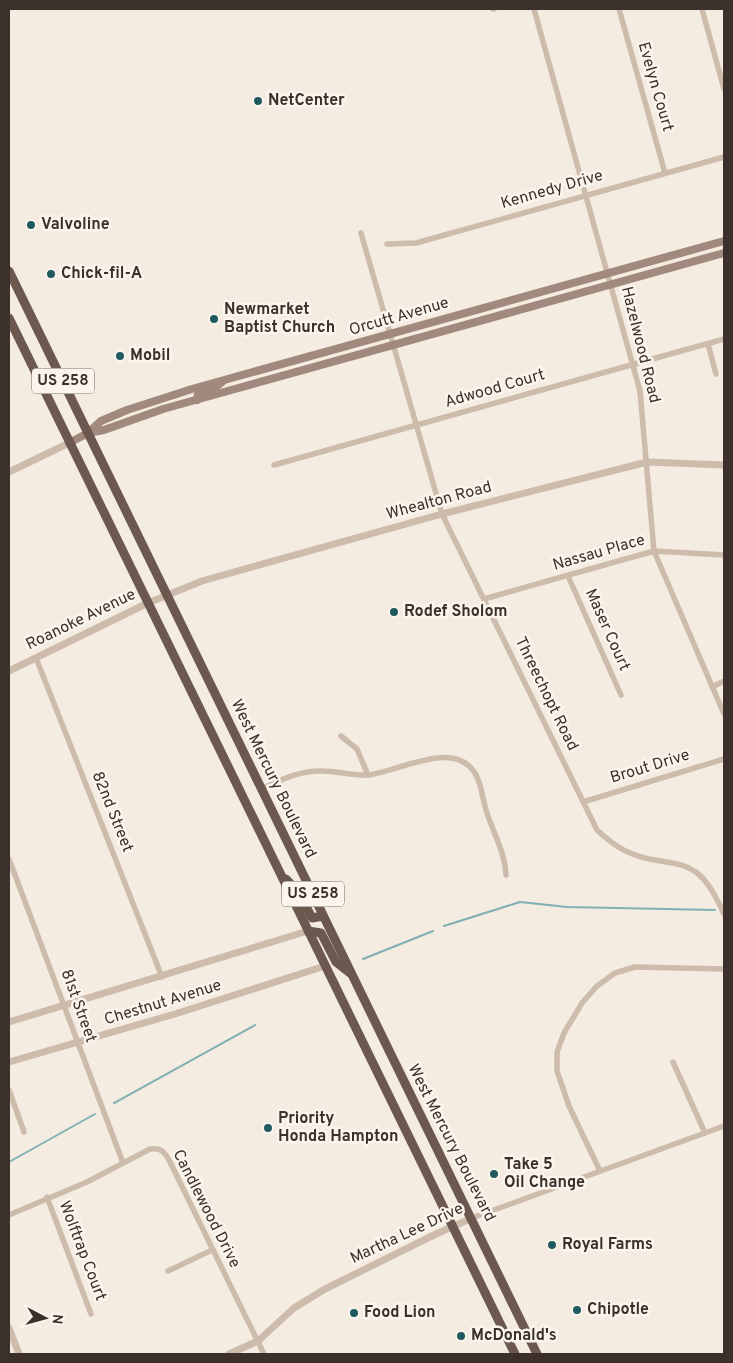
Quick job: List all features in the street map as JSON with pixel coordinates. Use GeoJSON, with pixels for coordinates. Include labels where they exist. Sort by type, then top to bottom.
{"type":"FeatureCollection","features":[{"type":"Feature","properties":{"kind":"highway","name":"West Mercury Boulevard"},"geometry":{"type":"LineString","coordinates":[[9,271],[537,1354]]}},
{"type":"Feature","properties":{"kind":"highway","name":"US 258"},"geometry":{"type":"LineString","coordinates":[[9,318],[515,1354]]}},
{"type":"Feature","properties":{"kind":"highway"},"geometry":{"type":"LineString","coordinates":[[279,871],[299,894],[310,916],[315,919],[323,916]]}},
{"type":"Feature","properties":{"kind":"highway"},"geometry":{"type":"LineString","coordinates":[[308,932],[321,933],[336,962],[352,975]]}},
{"type":"Feature","properties":{"kind":"main road","name":"Orcutt Avenue"},"geometry":{"type":"LineString","coordinates":[[69,443],[88,433],[101,421],[127,410],[223,380],[724,240]]}},
{"type":"Feature","properties":{"kind":"main road","name":"Orcutt Avenue"},"geometry":{"type":"LineString","coordinates":[[88,433],[104,430],[148,413],[724,253]]}},
{"type":"Feature","properties":{"kind":"main road"},"geometry":{"type":"LineString","coordinates":[[197,400],[198,394],[215,388],[223,380]]}},
{"type":"Feature","properties":{"kind":"street","name":"Hazelwood Road"},"geometry":{"type":"LineString","coordinates":[[534,9],[612,284],[641,398],[654,551],[724,714]]}},
{"type":"Feature","properties":{"kind":"street","name":"Evelyn Court"},"geometry":{"type":"LineString","coordinates":[[619,9],[665,173]]}},
{"type":"Feature","properties":{"kind":"street"},"geometry":{"type":"LineString","coordinates":[[702,9],[724,89]]}},
{"type":"Feature","properties":{"kind":"street","name":"Kennedy Drive"},"geometry":{"type":"LineString","coordinates":[[386,244],[416,243],[724,157]]}},
{"type":"Feature","properties":{"kind":"street","name":"Threechopt Road"},"geometry":{"type":"LineString","coordinates":[[361,232],[442,514],[597,830],[614,846],[647,858],[676,862],[696,873],[713,891],[724,914]]}},
{"type":"Feature","properties":{"kind":"street","name":"Adwood Court"},"geometry":{"type":"LineString","coordinates":[[274,465],[724,339]]}},
{"type":"Feature","properties":{"kind":"street"},"geometry":{"type":"LineString","coordinates":[[708,344],[716,374]]}},
{"type":"Feature","properties":{"kind":"street","name":"Orcutt Avenue"},"geometry":{"type":"LineString","coordinates":[[9,472],[69,443]]}},
{"type":"Feature","properties":{"kind":"street","name":"Whealton Road"},"geometry":{"type":"LineString","coordinates":[[166,594],[192,584],[442,514],[647,462],[724,465]]}},
{"type":"Feature","properties":{"kind":"street","name":"Nassau Place"},"geometry":{"type":"LineString","coordinates":[[484,599],[654,551],[724,555]]}},
{"type":"Feature","properties":{"kind":"street","name":"Maser Court"},"geometry":{"type":"LineString","coordinates":[[568,576],[621,694]]}},
{"type":"Feature","properties":{"kind":"street","name":"Roanoke Avenue"},"geometry":{"type":"LineString","coordinates":[[9,671],[166,594]]}},
{"type":"Feature","properties":{"kind":"street","name":"82nd Street"},"geometry":{"type":"LineString","coordinates":[[36,658],[162,977]]}},
{"type":"Feature","properties":{"kind":"street"},"geometry":{"type":"LineString","coordinates":[[712,687],[724,681]]}},
{"type":"Feature","properties":{"kind":"street"},"geometry":{"type":"LineString","coordinates":[[341,736],[357,749],[368,775]]}},
{"type":"Feature","properties":{"kind":"street"},"geometry":{"type":"LineString","coordinates":[[261,789],[291,776],[310,771],[368,775],[442,757],[451,757],[466,764],[476,776],[490,822],[506,860],[506,875]]}},
{"type":"Feature","properties":{"kind":"street","name":"Brout Drive"},"geometry":{"type":"LineString","coordinates":[[583,802],[724,759]]}},
{"type":"Feature","properties":{"kind":"street","name":"81st Street"},"geometry":{"type":"LineString","coordinates":[[9,859],[123,1163]]}},
{"type":"Feature","properties":{"kind":"street","name":"Chestnut Avenue"},"geometry":{"type":"LineString","coordinates":[[9,1022],[308,932]]}},
{"type":"Feature","properties":{"kind":"street","name":"Chestnut Avenue"},"geometry":{"type":"LineString","coordinates":[[9,1062],[77,1043],[325,966]]}},
{"type":"Feature","properties":{"kind":"street"},"geometry":{"type":"LineString","coordinates":[[600,1171],[569,1106],[556,1071],[558,1052],[564,1033],[582,1003],[597,986],[615,973],[635,968],[724,969]]}},
{"type":"Feature","properties":{"kind":"street"},"geometry":{"type":"LineString","coordinates":[[673,1062],[705,1133]]}},
{"type":"Feature","properties":{"kind":"street"},"geometry":{"type":"LineString","coordinates":[[9,1090],[24,1132]]}},
{"type":"Feature","properties":{"kind":"street","name":"Martha Lee Drive"},"geometry":{"type":"LineString","coordinates":[[229,1354],[258,1341],[294,1308],[325,1289],[452,1227],[724,1126]]}},
{"type":"Feature","properties":{"kind":"street","name":"Candlewood Drive"},"geometry":{"type":"LineString","coordinates":[[9,1215],[47,1197],[87,1182],[150,1148],[158,1148],[165,1152],[264,1354]]}},
{"type":"Feature","properties":{"kind":"street","name":"Wolftrap Court"},"geometry":{"type":"LineString","coordinates":[[47,1197],[91,1314]]}},
{"type":"Feature","properties":{"kind":"street"},"geometry":{"type":"LineString","coordinates":[[168,1271],[212,1250]]}},
{"type":"Feature","properties":{"kind":"street"},"geometry":{"type":"LineString","coordinates":[[9,1328],[12,1345],[19,1354]]}},
{"type":"Feature","properties":{"kind":"waterway"},"geometry":{"type":"LineString","coordinates":[[444,926],[520,902],[567,907],[715,910]]}},
{"type":"Feature","properties":{"kind":"waterway"},"geometry":{"type":"LineString","coordinates":[[363,959],[433,931]]}},
{"type":"Feature","properties":{"kind":"waterway"},"geometry":{"type":"LineString","coordinates":[[114,1103],[255,1025]]}},
{"type":"Feature","properties":{"kind":"waterway"},"geometry":{"type":"LineString","coordinates":[[9,1162],[95,1114]]}},
{"type":"Feature","properties":{"kind":"place","name":"NetCenter"},"geometry":{"type":"Point","coordinates":[258,101]}},
{"type":"Feature","properties":{"kind":"place","name":"Valvoline"},"geometry":{"type":"Point","coordinates":[31,225]}},
{"type":"Feature","properties":{"kind":"place","name":"Chick-fil-A"},"geometry":{"type":"Point","coordinates":[51,274]}},
{"type":"Feature","properties":{"kind":"place","name":"Newmarket Baptist Church"},"geometry":{"type":"Point","coordinates":[214,319]}},
{"type":"Feature","properties":{"kind":"place","name":"Mobil"},"geometry":{"type":"Point","coordinates":[120,356]}},
{"type":"Feature","properties":{"kind":"place","name":"Rodef Sholom"},"geometry":{"type":"Point","coordinates":[394,612]}},
{"type":"Feature","properties":{"kind":"place","name":"Priority Honda Hampton"},"geometry":{"type":"Point","coordinates":[268,1128]}},
{"type":"Feature","properties":{"kind":"place","name":"Take 5 Oil Change"},"geometry":{"type":"Point","coordinates":[494,1174]}},
{"type":"Feature","properties":{"kind":"place","name":"Royal Farms"},"geometry":{"type":"Point","coordinates":[552,1245]}},
{"type":"Feature","properties":{"kind":"place","name":"Chipotle"},"geometry":{"type":"Point","coordinates":[577,1310]}},
{"type":"Feature","properties":{"kind":"place","name":"Food Lion"},"geometry":{"type":"Point","coordinates":[354,1313]}},
{"type":"Feature","properties":{"kind":"place","name":"McDonald's"},"geometry":{"type":"Point","coordinates":[461,1336]}}]}
